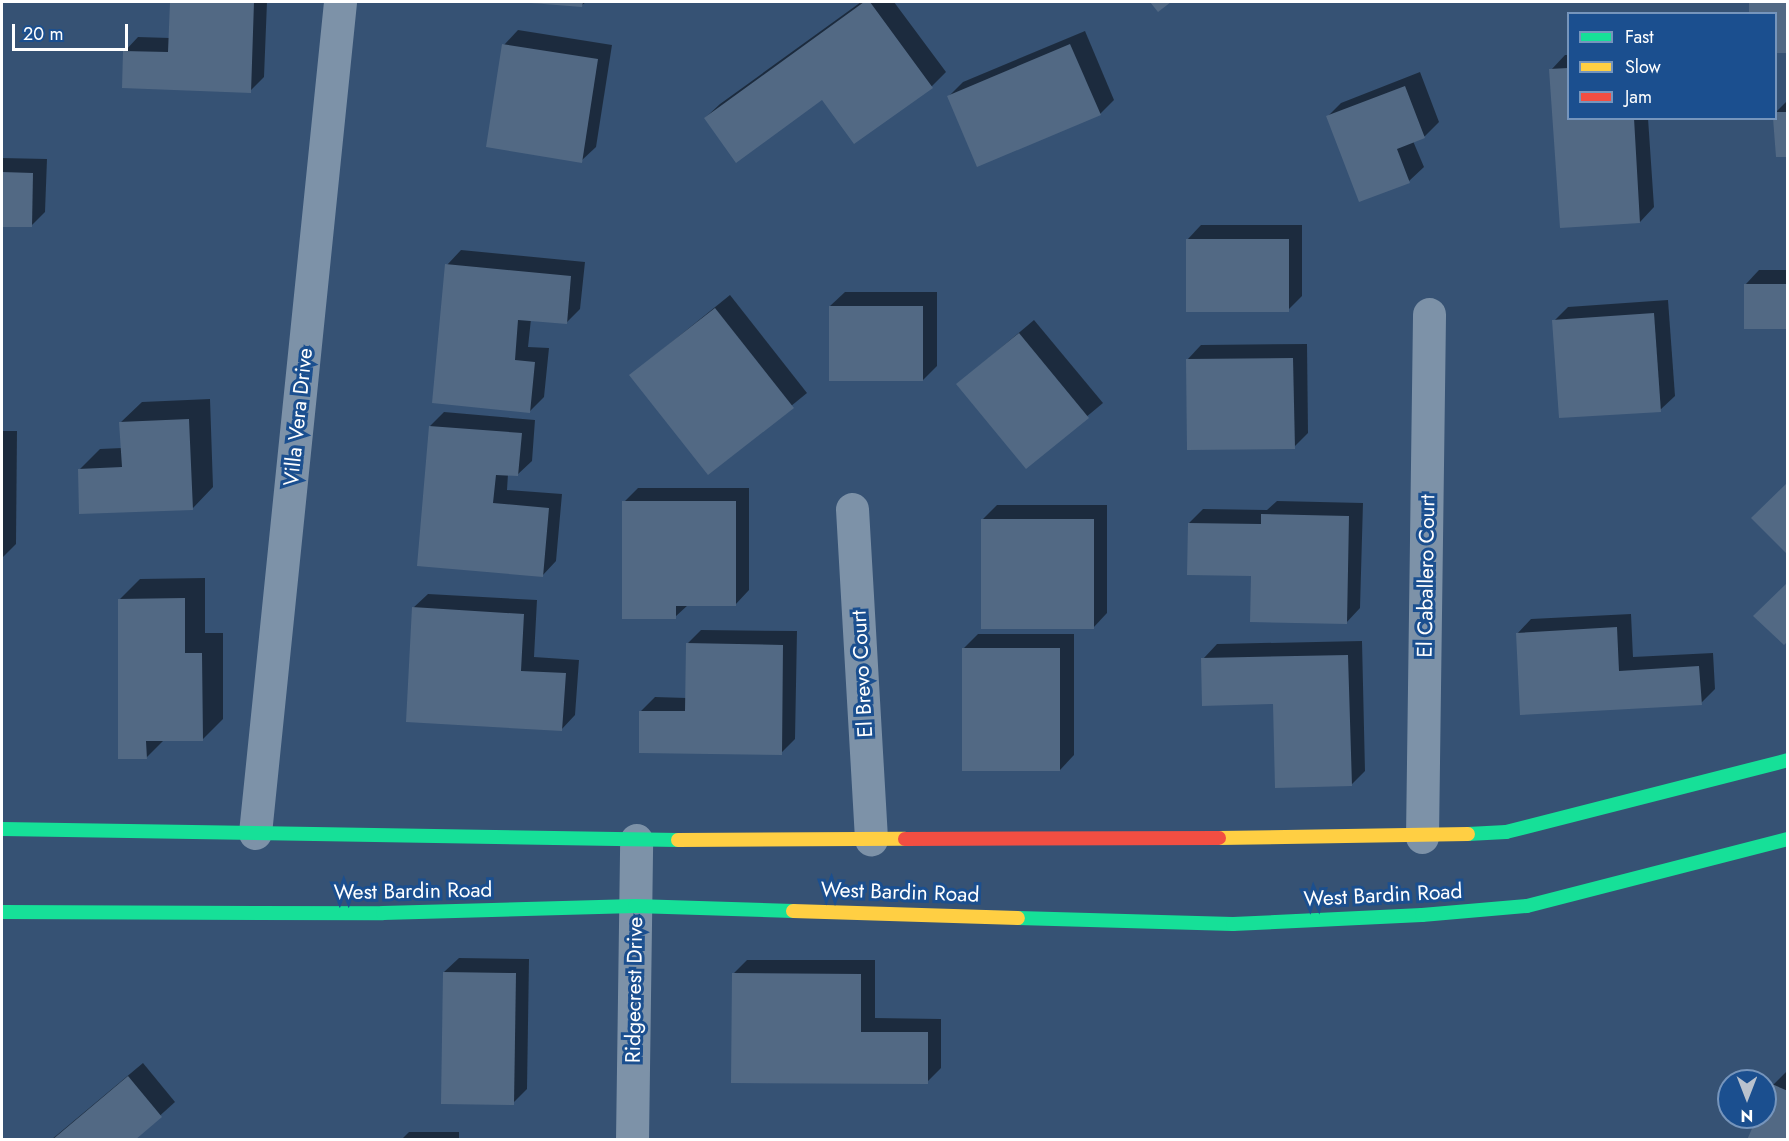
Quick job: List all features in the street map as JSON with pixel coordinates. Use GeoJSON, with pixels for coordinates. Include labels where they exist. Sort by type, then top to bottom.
{"type":"FeatureCollection","features":[{"type":"Feature","properties":{"kind":"main road"},"geometry":{"type":"LineString","coordinates":[[2,830],[636,840],[1422,837],[1506,832],[1788,760]]}},
{"type":"Feature","properties":{"kind":"main road","name":"West Bardin Road"},"geometry":{"type":"LineString","coordinates":[[2,912],[383,914],[635,906],[1233,924],[1422,915],[1527,906],[1788,839]]}},
{"type":"Feature","properties":{"kind":"street","name":"Villa Vera Drive"},"geometry":{"type":"LineString","coordinates":[[255,833],[340,2]]}},
{"type":"Feature","properties":{"kind":"street","name":"El Caballero Court"},"geometry":{"type":"LineString","coordinates":[[1422,837],[1429,314]]}},
{"type":"Feature","properties":{"kind":"street","name":"El Brevo Court"},"geometry":{"type":"LineString","coordinates":[[852,508],[871,839]]}},
{"type":"Feature","properties":{"kind":"street","name":"Ridgecrest Drive"},"geometry":{"type":"LineString","coordinates":[[632,1140],[636,840]]}},
{"type":"Feature","properties":{"kind":"building"},"geometry":{"type":"Polygon","coordinates":[[[170,2],[254,2],[251,93],[122,88],[123,51],[168,52],[170,2]]]}},
{"type":"Feature","properties":{"kind":"building"},"geometry":{"type":"Polygon","coordinates":[[[518,2],[583,2],[582,7],[518,2]]]}},
{"type":"Feature","properties":{"kind":"building"},"geometry":{"type":"Polygon","coordinates":[[[864,2],[870,2],[933,88],[854,144],[822,100],[736,163],[704,118],[864,2]]]}},
{"type":"Feature","properties":{"kind":"building"},"geometry":{"type":"Polygon","coordinates":[[[1150,2],[1171,2],[1158,12],[1150,2]]]}},
{"type":"Feature","properties":{"kind":"building"},"geometry":{"type":"Polygon","coordinates":[[[1749,2],[1788,2],[1788,53],[1777,53],[1777,12],[1749,12],[1749,2]]]}},
{"type":"Feature","properties":{"kind":"building"},"geometry":{"type":"Polygon","coordinates":[[[502,44],[598,59],[582,163],[486,147],[502,44]]]}},
{"type":"Feature","properties":{"kind":"building"},"geometry":{"type":"Polygon","coordinates":[[[1070,44],[1101,115],[977,167],[947,96],[1070,44]]]}},
{"type":"Feature","properties":{"kind":"building"},"geometry":{"type":"Polygon","coordinates":[[[1567,68],[1567,120],[1634,120],[1640,223],[1560,228],[1549,69],[1567,68]]]}},
{"type":"Feature","properties":{"kind":"building"},"geometry":{"type":"Polygon","coordinates":[[[1405,86],[1425,138],[1397,149],[1410,183],[1359,202],[1326,116],[1405,86]]]}},
{"type":"Feature","properties":{"kind":"building"},"geometry":{"type":"Polygon","coordinates":[[[1777,112],[1788,112],[1788,157],[1776,157],[1773,120],[1777,120],[1777,112]]]}},
{"type":"Feature","properties":{"kind":"building"},"geometry":{"type":"Polygon","coordinates":[[[2,172],[33,173],[32,227],[2,227],[2,172]]]}},
{"type":"Feature","properties":{"kind":"building"},"geometry":{"type":"Polygon","coordinates":[[[1186,239],[1289,239],[1289,312],[1186,312],[1186,239]]]}},
{"type":"Feature","properties":{"kind":"building"},"geometry":{"type":"Polygon","coordinates":[[[445,264],[571,276],[567,324],[518,320],[515,360],[535,362],[530,413],[432,403],[445,264]]]}},
{"type":"Feature","properties":{"kind":"building"},"geometry":{"type":"Polygon","coordinates":[[[1744,284],[1788,284],[1788,329],[1744,329],[1744,284]]]}},
{"type":"Feature","properties":{"kind":"building"},"geometry":{"type":"Polygon","coordinates":[[[829,306],[923,306],[923,381],[829,381],[829,306]]]}},
{"type":"Feature","properties":{"kind":"building"},"geometry":{"type":"Polygon","coordinates":[[[715,308],[794,408],[708,475],[629,375],[715,308]]]}},
{"type":"Feature","properties":{"kind":"building"},"geometry":{"type":"Polygon","coordinates":[[[1654,313],[1661,412],[1559,418],[1552,320],[1654,313]]]}},
{"type":"Feature","properties":{"kind":"building"},"geometry":{"type":"Polygon","coordinates":[[[1019,333],[1089,418],[1026,469],[956,384],[1019,333]]]}},
{"type":"Feature","properties":{"kind":"building"},"geometry":{"type":"Polygon","coordinates":[[[1293,358],[1295,449],[1187,450],[1186,359],[1293,358]]]}},
{"type":"Feature","properties":{"kind":"building"},"geometry":{"type":"Polygon","coordinates":[[[189,419],[193,510],[79,514],[78,469],[122,467],[119,422],[189,419]]]}},
{"type":"Feature","properties":{"kind":"building"},"geometry":{"type":"Polygon","coordinates":[[[429,426],[522,433],[518,476],[496,475],[493,503],[549,508],[543,577],[417,566],[429,426]]]}},
{"type":"Feature","properties":{"kind":"building"},"geometry":{"type":"Polygon","coordinates":[[[1788,482],[1788,555],[1751,518],[1788,482]]]}},
{"type":"Feature","properties":{"kind":"building"},"geometry":{"type":"Polygon","coordinates":[[[622,501],[736,501],[736,606],[676,606],[676,619],[622,619],[622,501]]]}},
{"type":"Feature","properties":{"kind":"building"},"geometry":{"type":"Polygon","coordinates":[[[1261,514],[1349,516],[1347,624],[1250,622],[1251,576],[1187,575],[1188,523],[1261,524],[1261,514]]]}},
{"type":"Feature","properties":{"kind":"building"},"geometry":{"type":"Polygon","coordinates":[[[981,519],[1094,519],[1094,629],[981,629],[981,519]]]}},
{"type":"Feature","properties":{"kind":"building"},"geometry":{"type":"Polygon","coordinates":[[[1788,582],[1788,641],[1784,645],[1753,616],[1788,582]]]}},
{"type":"Feature","properties":{"kind":"building"},"geometry":{"type":"Polygon","coordinates":[[[185,598],[185,653],[202,653],[203,741],[146,741],[147,759],[118,759],[118,599],[185,598]]]}},
{"type":"Feature","properties":{"kind":"building"},"geometry":{"type":"Polygon","coordinates":[[[412,607],[524,614],[521,671],[566,673],[562,731],[406,722],[412,607]]]}},
{"type":"Feature","properties":{"kind":"building"},"geometry":{"type":"Polygon","coordinates":[[[1617,627],[1619,671],[1699,666],[1702,705],[1520,715],[1516,633],[1617,627]]]}},
{"type":"Feature","properties":{"kind":"building"},"geometry":{"type":"Polygon","coordinates":[[[686,643],[783,645],[782,755],[639,753],[639,711],[685,711],[686,643]]]}},
{"type":"Feature","properties":{"kind":"building"},"geometry":{"type":"Polygon","coordinates":[[[962,648],[1060,648],[1060,771],[962,771],[962,648]]]}},
{"type":"Feature","properties":{"kind":"building"},"geometry":{"type":"Polygon","coordinates":[[[1348,655],[1352,786],[1275,788],[1273,704],[1202,706],[1201,658],[1348,655]]]}},
{"type":"Feature","properties":{"kind":"building"},"geometry":{"type":"Polygon","coordinates":[[[443,972],[516,973],[514,1105],[441,1104],[443,972]]]}},
{"type":"Feature","properties":{"kind":"building"},"geometry":{"type":"Polygon","coordinates":[[[732,973],[861,974],[861,1032],[928,1032],[928,1084],[731,1083],[732,973]]]}},
{"type":"Feature","properties":{"kind":"building"},"geometry":{"type":"Polygon","coordinates":[[[128,1076],[162,1117],[135,1140],[52,1140],[128,1076]]]}},
{"type":"Feature","properties":{"kind":"building"},"geometry":{"type":"Polygon","coordinates":[[[1777,1086],[1788,1091],[1788,1140],[1747,1140],[1752,1129],[1777,1129],[1777,1086]]]}},
{"type":"Feature","properties":{"kind":"traffic: fast"},"geometry":{"type":"LineString","coordinates":[[1468,834],[1506,832],[1788,760]]}},
{"type":"Feature","properties":{"kind":"traffic: fast"},"geometry":{"type":"LineString","coordinates":[[2,829],[678,840]]}},
{"type":"Feature","properties":{"kind":"traffic: fast"},"geometry":{"type":"LineString","coordinates":[[1018,918],[1233,924],[1422,915],[1527,906],[1788,839]]}},
{"type":"Feature","properties":{"kind":"traffic: fast"},"geometry":{"type":"LineString","coordinates":[[2,912],[383,913],[635,906],[793,911]]}},
{"type":"Feature","properties":{"kind":"traffic: slow"},"geometry":{"type":"LineString","coordinates":[[1219,838],[1468,834]]}},
{"type":"Feature","properties":{"kind":"traffic: slow"},"geometry":{"type":"LineString","coordinates":[[678,840],[905,839]]}},
{"type":"Feature","properties":{"kind":"traffic: slow"},"geometry":{"type":"LineString","coordinates":[[793,911],[1018,918]]}},
{"type":"Feature","properties":{"kind":"traffic: jam"},"geometry":{"type":"LineString","coordinates":[[905,839],[1219,838]]}}]}
